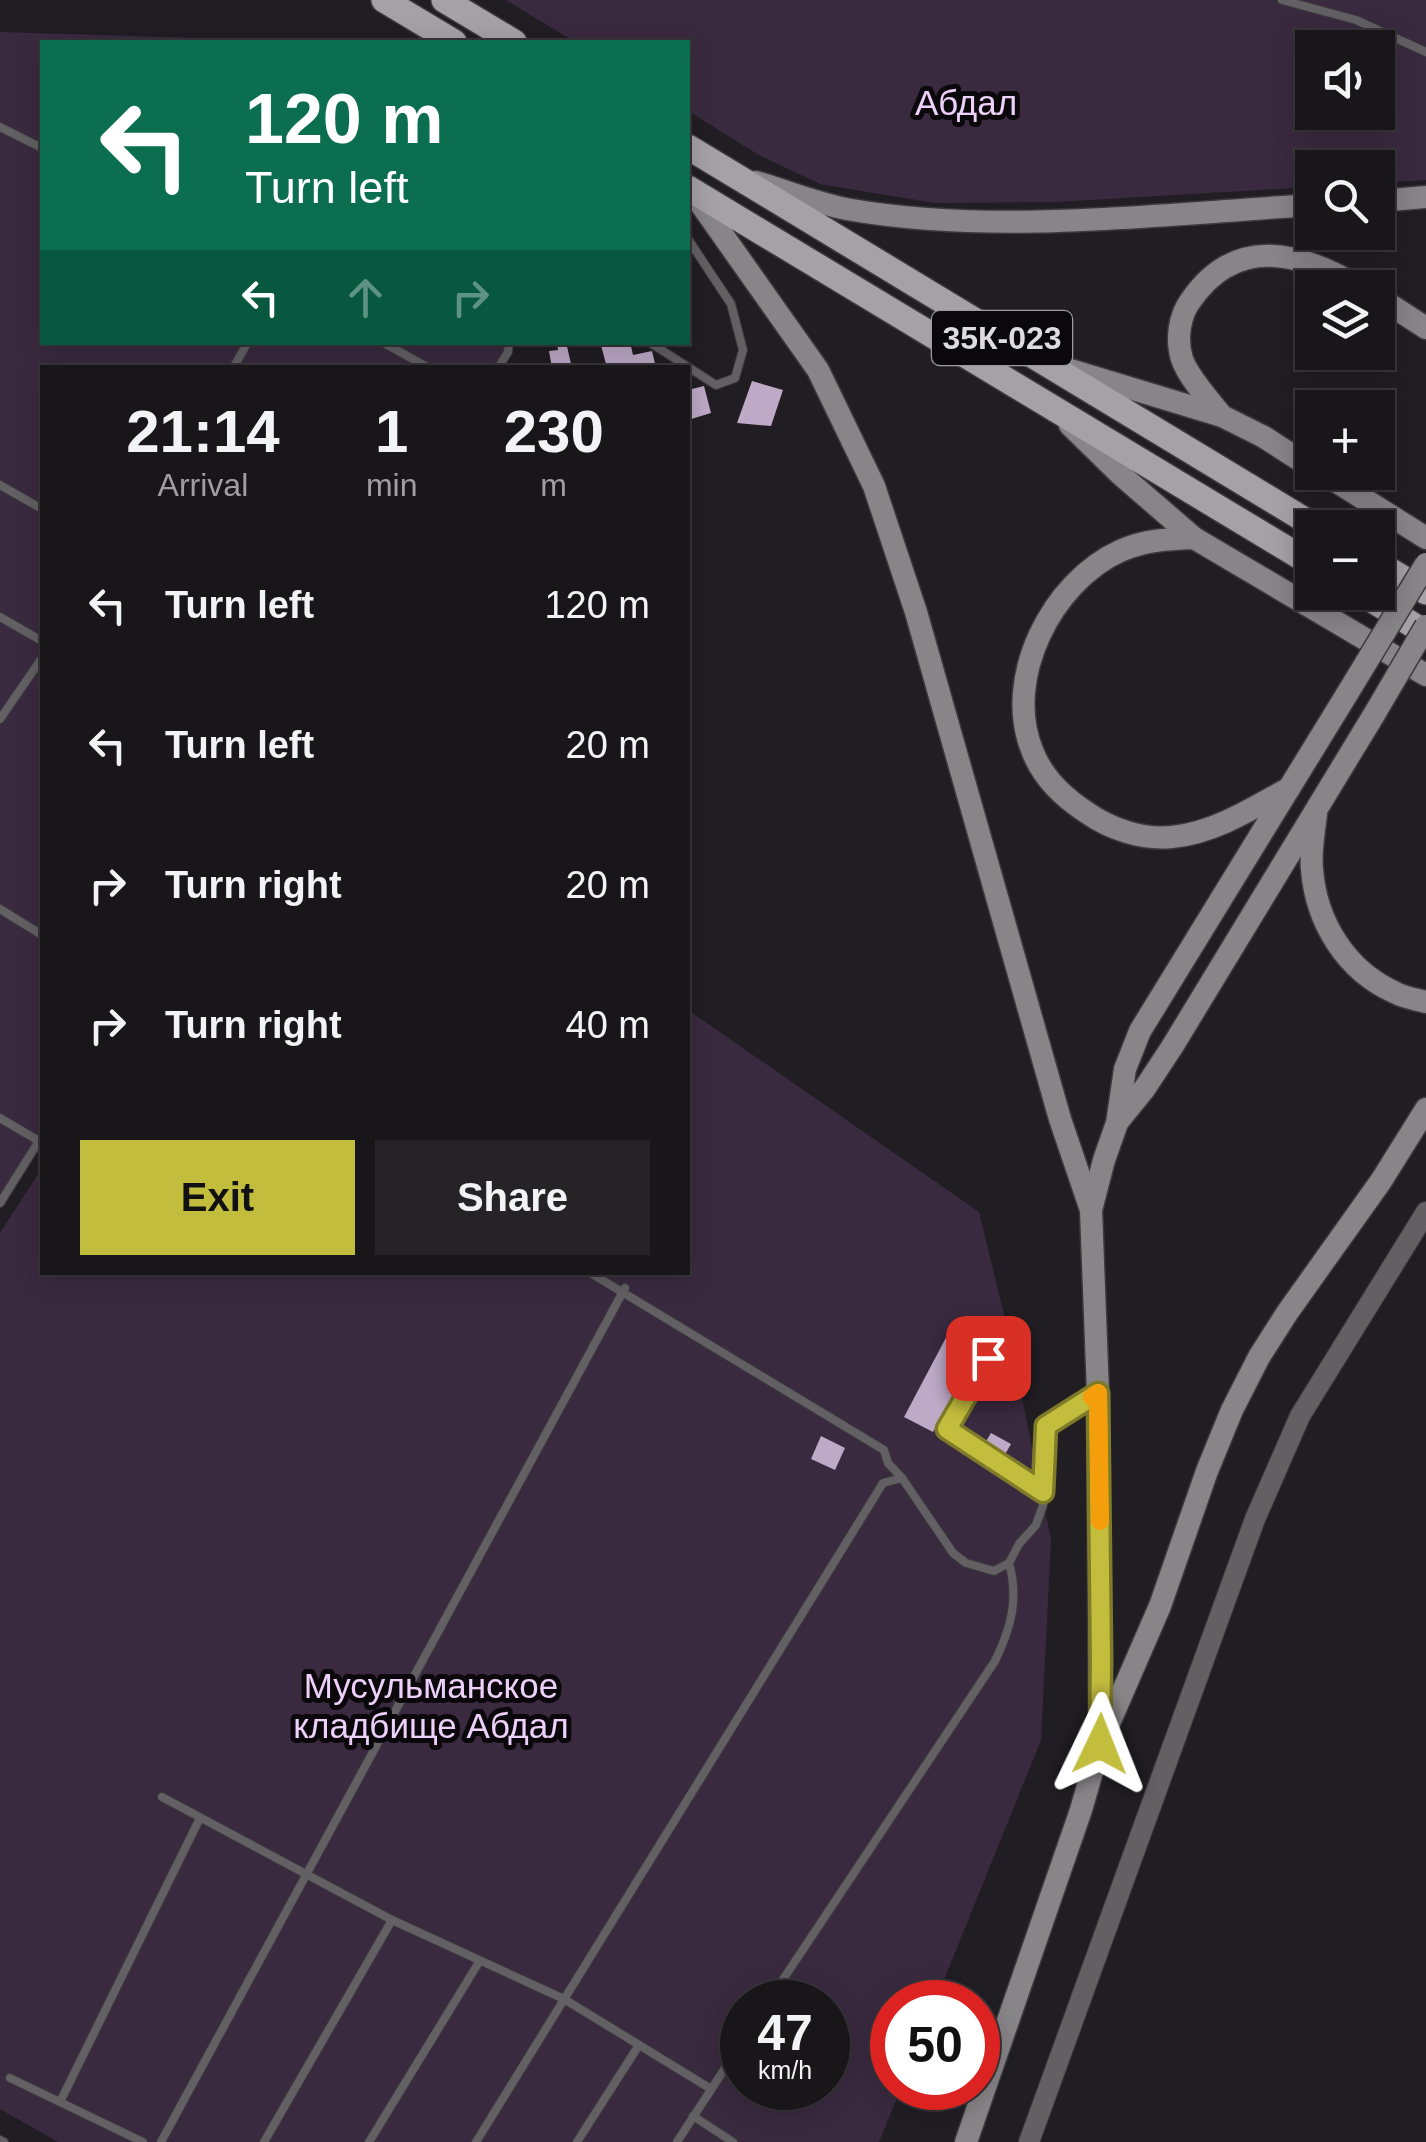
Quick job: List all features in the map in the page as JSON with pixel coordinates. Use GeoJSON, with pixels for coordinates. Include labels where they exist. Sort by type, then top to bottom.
{"type":"FeatureCollection","features":[{"type":"Feature","properties":{"kind":"main road"},"geometry":{"type":"LineString","coordinates":[[384,0],[451,40]]}},
{"type":"Feature","properties":{"kind":"main road"},"geometry":{"type":"LineString","coordinates":[[444,0],[511,40]]}},
{"type":"Feature","properties":{"kind":"main road","name":"35К-023"},"geometry":{"type":"LineString","coordinates":[[690,148],[1295,514]]}},
{"type":"Feature","properties":{"kind":"main road"},"geometry":{"type":"LineString","coordinates":[[732,175],[849,210],[932,219],[1048,222],[1295,206]]}},
{"type":"Feature","properties":{"kind":"main road"},"geometry":{"type":"LineString","coordinates":[[690,190],[818,370],[874,486],[916,612],[1060,1119],[1092,1210]]}},
{"type":"Feature","properties":{"kind":"main road","name":"35К-023"},"geometry":{"type":"LineString","coordinates":[[690,190],[1295,554]]}},
{"type":"Feature","properties":{"kind":"main road"},"geometry":{"type":"LineString","coordinates":[[1395,200],[1426,197]]}},
{"type":"Feature","properties":{"kind":"main road"},"geometry":{"type":"LineString","coordinates":[[1222,416],[1182,360],[1178,331],[1186,306],[1219,268],[1245,257],[1273,254],[1310,262],[1326,270]]}},
{"type":"Feature","properties":{"kind":"main road"},"geometry":{"type":"LineString","coordinates":[[1395,309],[1426,328]]}},
{"type":"Feature","properties":{"kind":"main road"},"geometry":{"type":"LineString","coordinates":[[1042,362],[1222,416],[1295,457]]}},
{"type":"Feature","properties":{"kind":"main road"},"geometry":{"type":"LineString","coordinates":[[1049,406],[1194,538],[1426,675]]}},
{"type":"Feature","properties":{"kind":"main road"},"geometry":{"type":"LineString","coordinates":[[1349,490],[1426,538]]}},
{"type":"Feature","properties":{"kind":"main road"},"geometry":{"type":"LineString","coordinates":[[1194,538],[1147,541],[1119,551],[1092,567],[1070,590],[1035,646],[1025,678],[1024,716],[1032,750],[1048,779],[1070,802],[1100,822],[1135,835],[1171,837],[1205,830],[1288,789]]}},
{"type":"Feature","properties":{"kind":"main road"},"geometry":{"type":"LineString","coordinates":[[1100,1744],[1098,1393],[1092,1210],[1116,1123],[1125,1070],[1140,1031],[1426,564]]}},
{"type":"Feature","properties":{"kind":"main road"},"geometry":{"type":"LineString","coordinates":[[1395,573],[1426,592]]}},
{"type":"Feature","properties":{"kind":"main road"},"geometry":{"type":"LineString","coordinates":[[1116,1123],[1172,1047],[1426,630],[1391,610]]}},
{"type":"Feature","properties":{"kind":"main road"},"geometry":{"type":"LineString","coordinates":[[1316,811],[1311,868],[1321,914],[1336,945],[1364,974],[1397,994],[1426,1002]]}},
{"type":"Feature","properties":{"kind":"main road"},"geometry":{"type":"LineString","coordinates":[[966,2142],[1081,1810],[1100,1744],[1160,1606],[1232,1410],[1287,1313],[1381,1182],[1426,1109]]}},
{"type":"Feature","properties":{"kind":"street"},"geometry":{"type":"LineString","coordinates":[[1028,2142],[1281,1458],[1300,1416],[1426,1212]]}},
{"type":"Feature","properties":{"kind":"lane"},"geometry":{"type":"LineString","coordinates":[[1282,0],[1356,20],[1426,52]]}},
{"type":"Feature","properties":{"kind":"lane"},"geometry":{"type":"LineString","coordinates":[[0,126],[40,147]]}},
{"type":"Feature","properties":{"kind":"lane"},"geometry":{"type":"LineString","coordinates":[[690,242],[731,304],[743,350],[735,378],[716,385],[690,368]]}},
{"type":"Feature","properties":{"kind":"lane"},"geometry":{"type":"LineString","coordinates":[[388,345],[424,365]]}},
{"type":"Feature","properties":{"kind":"lane"},"geometry":{"type":"LineString","coordinates":[[654,345],[685,365]]}},
{"type":"Feature","properties":{"kind":"lane"},"geometry":{"type":"LineString","coordinates":[[0,485],[40,508]]}},
{"type":"Feature","properties":{"kind":"lane"},"geometry":{"type":"LineString","coordinates":[[0,617],[40,640]]}},
{"type":"Feature","properties":{"kind":"lane"},"geometry":{"type":"LineString","coordinates":[[0,719],[40,663]]}},
{"type":"Feature","properties":{"kind":"lane"},"geometry":{"type":"LineString","coordinates":[[0,908],[40,934]]}},
{"type":"Feature","properties":{"kind":"lane"},"geometry":{"type":"LineString","coordinates":[[0,1118],[40,1138]]}},
{"type":"Feature","properties":{"kind":"lane"},"geometry":{"type":"LineString","coordinates":[[0,1203],[40,1140]]}},
{"type":"Feature","properties":{"kind":"lane"},"geometry":{"type":"LineString","coordinates":[[595,1275],[884,1450],[888,1463],[953,1553],[966,1564],[994,1571],[1010,1563],[1019,1544],[1036,1525],[1042,1506],[1046,1426],[1098,1393]]}},
{"type":"Feature","properties":{"kind":"lane"},"geometry":{"type":"LineString","coordinates":[[161,2142],[624,1290]]}},
{"type":"Feature","properties":{"kind":"lane"},"geometry":{"type":"LineString","coordinates":[[988,1358],[947,1429],[1043,1492]]}},
{"type":"Feature","properties":{"kind":"lane"},"geometry":{"type":"LineString","coordinates":[[476,2142],[883,1483],[902,1478]]}},
{"type":"Feature","properties":{"kind":"lane"},"geometry":{"type":"LineString","coordinates":[[783,1980],[995,1661],[1014,1608],[1015,1582],[1010,1563]]}},
{"type":"Feature","properties":{"kind":"lane"},"geometry":{"type":"LineString","coordinates":[[162,1798],[392,1920],[564,2000],[711,2089]]}},
{"type":"Feature","properties":{"kind":"lane"},"geometry":{"type":"LineString","coordinates":[[60,2102],[200,1818]]}},
{"type":"Feature","properties":{"kind":"lane"},"geometry":{"type":"LineString","coordinates":[[264,2142],[392,1920]]}},
{"type":"Feature","properties":{"kind":"lane"},"geometry":{"type":"LineString","coordinates":[[369,2142],[479,1962]]}},
{"type":"Feature","properties":{"kind":"lane"},"geometry":{"type":"LineString","coordinates":[[578,2142],[639,2045]]}},
{"type":"Feature","properties":{"kind":"lane"},"geometry":{"type":"LineString","coordinates":[[677,2142],[720,2075]]}},
{"type":"Feature","properties":{"kind":"lane"},"geometry":{"type":"LineString","coordinates":[[10,2078],[143,2142]]}},
{"type":"Feature","properties":{"kind":"lane"},"geometry":{"type":"LineString","coordinates":[[694,2116],[733,2142]]}},
{"type":"Feature","properties":{"kind":"green space","name":"Абдал"},"geometry":{"type":"Polygon","coordinates":[[[506,0],[1426,0],[1426,180],[1395,182],[1395,150],[1295,150],[1295,188],[1055,202],[935,203],[820,184],[759,155],[690,112],[690,40],[572,40],[506,0]]]}},
{"type":"Feature","properties":{"kind":"green space"},"geometry":{"type":"Polygon","coordinates":[[[0,32],[261,40],[40,40],[40,345],[506,345],[505,365],[40,365],[40,1146],[0,1209],[0,32]]]}},
{"type":"Feature","properties":{"kind":"green space","name":"Мусульманское кладбище Абдал"},"geometry":{"type":"Polygon","coordinates":[[[690,1011],[979,1212],[1010,1339],[1051,1540],[1041,1740],[944,1980],[870,1980],[870,2110],[892,2110],[879,2142],[58,2142],[0,2109],[0,1233],[40,1171],[40,1275],[690,1275],[690,1011]]]}},
{"type":"Feature","properties":{"kind":"building"},"geometry":{"type":"Polygon","coordinates":[[[557,345],[567,345],[571,364],[551,365],[549,351],[558,350],[557,345]]]}},
{"type":"Feature","properties":{"kind":"building"},"geometry":{"type":"Polygon","coordinates":[[[601,345],[631,345],[633,355],[652,351],[655,365],[606,365],[601,345]]]}},
{"type":"Feature","properties":{"kind":"building"},"geometry":{"type":"Polygon","coordinates":[[[752,381],[783,390],[771,426],[737,423],[752,381]]]}},
{"type":"Feature","properties":{"kind":"building"},"geometry":{"type":"Polygon","coordinates":[[[704,386],[711,413],[690,419],[690,390],[704,386]]]}},
{"type":"Feature","properties":{"kind":"building"},"geometry":{"type":"Polygon","coordinates":[[[949,1332],[978,1348],[933,1432],[904,1417],[949,1332]]]}},
{"type":"Feature","properties":{"kind":"building"},"geometry":{"type":"Polygon","coordinates":[[[991,1433],[1011,1444],[996,1470],[976,1458],[991,1433]]]}},
{"type":"Feature","properties":{"kind":"building"},"geometry":{"type":"Polygon","coordinates":[[[821,1436],[845,1448],[835,1470],[811,1459],[821,1436]]]}},
{"type":"Feature","properties":{"kind":"slow traffic"},"geometry":{"type":"LineString","coordinates":[[1092,1397],[1098,1393],[1100,1521]]}},
{"type":"Feature","properties":{"kind":"route"},"geometry":{"type":"LineString","coordinates":[[988,1358],[947,1429],[1043,1492],[1046,1426],[1098,1393],[1100,1744]]}}]}
